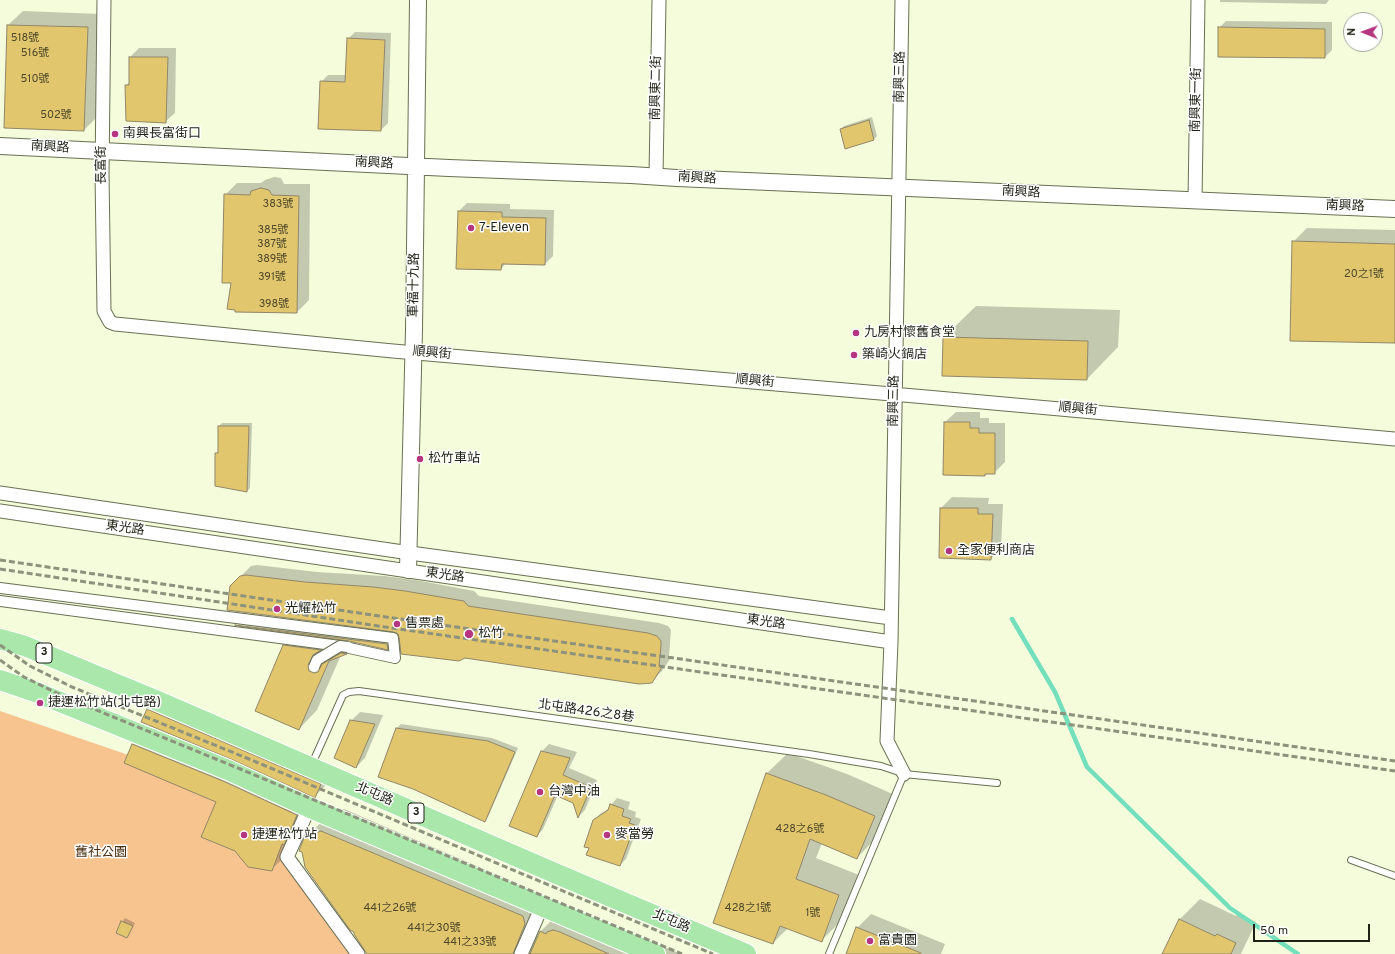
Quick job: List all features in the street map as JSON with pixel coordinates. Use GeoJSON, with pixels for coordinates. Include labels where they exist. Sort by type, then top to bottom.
{"type":"FeatureCollection","features":[{"type":"Feature","properties":{"kind":"main road","name":"北屯路"},"geometry":{"type":"LineString","coordinates":[[0,640],[26,646],[79,668],[746,954]]}},
{"type":"Feature","properties":{"kind":"main road"},"geometry":{"type":"LineString","coordinates":[[0,680],[38,693],[228,770],[308,806],[655,954]]}},
{"type":"Feature","properties":{"kind":"street","name":"長富街"},"geometry":{"type":"LineString","coordinates":[[104,0],[102,150],[104,311],[110,322],[115,324]]}},
{"type":"Feature","properties":{"kind":"street","name":"軍福十九路"},"geometry":{"type":"LineString","coordinates":[[408,570],[410,553],[414,353],[418,0]]}},
{"type":"Feature","properties":{"kind":"street","name":"南興東二街"},"geometry":{"type":"LineString","coordinates":[[656,176],[659,0]]}},
{"type":"Feature","properties":{"kind":"street","name":"南興三路"},"geometry":{"type":"LineString","coordinates":[[902,0],[891,642],[887,741],[904,774]]}},
{"type":"Feature","properties":{"kind":"street","name":"南興東一街"},"geometry":{"type":"LineString","coordinates":[[1195,201],[1198,0]]}},
{"type":"Feature","properties":{"kind":"street","name":"南興路"},"geometry":{"type":"LineString","coordinates":[[0,146],[416,166],[1395,209]]}},
{"type":"Feature","properties":{"kind":"street","name":"順興街"},"geometry":{"type":"LineString","coordinates":[[115,324],[414,353],[1395,439]]}},
{"type":"Feature","properties":{"kind":"street","name":"東光路"},"geometry":{"type":"LineString","coordinates":[[0,493],[410,553],[891,618]]}},
{"type":"Feature","properties":{"kind":"street","name":"東光路"},"geometry":{"type":"LineString","coordinates":[[0,511],[891,642]]}},
{"type":"Feature","properties":{"kind":"street"},"geometry":{"type":"LineString","coordinates":[[0,588],[393,638],[395,658],[344,647],[0,601]]}},
{"type":"Feature","properties":{"kind":"street"},"geometry":{"type":"LineString","coordinates":[[314,667],[317,660],[344,647]]}},
{"type":"Feature","properties":{"kind":"street"},"geometry":{"type":"LineString","coordinates":[[308,806],[304,819],[287,857],[358,954]]}},
{"type":"Feature","properties":{"kind":"street"},"geometry":{"type":"LineString","coordinates":[[521,954],[542,906]]}},
{"type":"Feature","properties":{"kind":"lane","name":"北屯路426之8巷"},"geometry":{"type":"LineString","coordinates":[[311,768],[343,695],[348,692],[359,691],[809,754],[881,766],[904,774],[997,783]]}},
{"type":"Feature","properties":{"kind":"lane"},"geometry":{"type":"LineString","coordinates":[[829,954],[904,774]]}},
{"type":"Feature","properties":{"kind":"lane"},"geometry":{"type":"LineString","coordinates":[[1351,860],[1395,876]]}},
{"type":"Feature","properties":{"kind":"green space","name":"舊社公園"},"geometry":{"type":"Polygon","coordinates":[[[0,711],[292,811],[283,850],[357,954],[0,954],[0,711]]]}},
{"type":"Feature","properties":{"kind":"building"},"geometry":{"type":"Polygon","coordinates":[[[7,25],[88,27],[84,131],[4,128],[7,25]]]}},
{"type":"Feature","properties":{"kind":"building"},"geometry":{"type":"Polygon","coordinates":[[[1218,27],[1325,29],[1325,58],[1218,57],[1218,27]]]}},
{"type":"Feature","properties":{"kind":"building"},"geometry":{"type":"Polygon","coordinates":[[[347,38],[385,40],[381,131],[318,129],[320,81],[345,82],[347,38]]]}},
{"type":"Feature","properties":{"kind":"building"},"geometry":{"type":"Polygon","coordinates":[[[129,57],[168,57],[166,123],[126,121],[125,85],[129,85],[129,57]]]}},
{"type":"Feature","properties":{"kind":"building"},"geometry":{"type":"Polygon","coordinates":[[[869,120],[874,140],[845,149],[840,129],[869,120]]]}},
{"type":"Feature","properties":{"kind":"building"},"geometry":{"type":"Polygon","coordinates":[[[261,188],[269,190],[272,195],[299,196],[297,313],[235,312],[235,310],[227,309],[231,283],[222,283],[224,194],[250,195],[251,191],[261,188]]]}},
{"type":"Feature","properties":{"kind":"building"},"geometry":{"type":"Polygon","coordinates":[[[458,211],[502,212],[502,217],[546,218],[545,265],[502,264],[501,270],[456,269],[458,211]]]}},
{"type":"Feature","properties":{"kind":"building"},"geometry":{"type":"Polygon","coordinates":[[[1292,241],[1395,244],[1395,343],[1290,341],[1292,241]]]}},
{"type":"Feature","properties":{"kind":"building"},"geometry":{"type":"Polygon","coordinates":[[[943,337],[1088,341],[1087,380],[942,376],[943,337]]]}},
{"type":"Feature","properties":{"kind":"building"},"geometry":{"type":"Polygon","coordinates":[[[944,422],[970,422],[970,428],[979,428],[979,433],[995,433],[995,474],[985,474],[985,476],[943,475],[944,422]]]}},
{"type":"Feature","properties":{"kind":"building"},"geometry":{"type":"Polygon","coordinates":[[[218,426],[249,426],[247,492],[215,486],[215,453],[218,453],[218,426]]]}},
{"type":"Feature","properties":{"kind":"building"},"geometry":{"type":"Polygon","coordinates":[[[940,508],[978,508],[978,514],[993,514],[991,560],[939,558],[940,508]]]}},
{"type":"Feature","properties":{"kind":"building","name":"松竹"},"geometry":{"type":"Polygon","coordinates":[[[246,575],[405,591],[464,601],[468,606],[648,633],[657,636],[661,641],[659,666],[662,667],[652,683],[639,684],[465,658],[459,661],[401,654],[399,637],[398,634],[394,632],[227,610],[230,586],[240,576],[246,575]]]}},
{"type":"Feature","properties":{"kind":"building"},"geometry":{"type":"Polygon","coordinates":[[[235,625],[387,644],[388,650],[349,641],[235,625]]]}},
{"type":"Feature","properties":{"kind":"building"},"geometry":{"type":"Polygon","coordinates":[[[283,645],[321,650],[313,655],[308,665],[309,671],[314,673],[318,672],[322,664],[341,653],[347,654],[329,661],[299,730],[255,711],[283,645]]]}},
{"type":"Feature","properties":{"kind":"building"},"geometry":{"type":"Polygon","coordinates":[[[147,709],[321,784],[315,798],[233,760],[141,722],[147,709]]]}},
{"type":"Feature","properties":{"kind":"building"},"geometry":{"type":"Polygon","coordinates":[[[350,720],[375,724],[356,768],[334,758],[350,720]]]}},
{"type":"Feature","properties":{"kind":"building"},"geometry":{"type":"Polygon","coordinates":[[[396,728],[488,741],[515,752],[485,822],[413,789],[378,777],[396,728]]]}},
{"type":"Feature","properties":{"kind":"building"},"geometry":{"type":"Polygon","coordinates":[[[132,744],[223,781],[297,815],[284,845],[282,844],[272,871],[248,867],[235,851],[201,837],[216,802],[124,763],[132,744]]]}},
{"type":"Feature","properties":{"kind":"building","name":"台灣中油"},"geometry":{"type":"Polygon","coordinates":[[[541,751],[570,758],[563,775],[591,787],[578,818],[573,803],[555,795],[537,837],[509,826],[541,751]]]}},
{"type":"Feature","properties":{"kind":"building"},"geometry":{"type":"Polygon","coordinates":[[[766,773],[826,795],[875,816],[857,859],[810,839],[796,879],[839,895],[822,942],[780,926],[773,944],[713,923],[766,773]]]}},
{"type":"Feature","properties":{"kind":"building"},"geometry":{"type":"Polygon","coordinates":[[[610,804],[624,809],[622,816],[631,819],[629,823],[635,825],[620,866],[586,855],[589,848],[584,847],[593,820],[608,810],[610,804]]]}},
{"type":"Feature","properties":{"kind":"building"},"geometry":{"type":"Polygon","coordinates":[[[321,831],[523,916],[525,924],[513,954],[367,954],[354,932],[350,930],[305,867],[302,852],[299,851],[304,838],[321,831]]]}},
{"type":"Feature","properties":{"kind":"building"},"geometry":{"type":"Polygon","coordinates":[[[1179,919],[1215,936],[1217,934],[1236,943],[1231,954],[1162,954],[1179,919]]]}},
{"type":"Feature","properties":{"kind":"building"},"geometry":{"type":"Polygon","coordinates":[[[121,921],[133,926],[127,938],[116,933],[121,921]]]}},
{"type":"Feature","properties":{"kind":"building","name":"富貴園"},"geometry":{"type":"Polygon","coordinates":[[[856,927],[921,953],[921,954],[846,954],[856,927]]]}},
{"type":"Feature","properties":{"kind":"building"},"geometry":{"type":"Polygon","coordinates":[[[553,930],[609,954],[530,954],[540,931],[546,934],[547,932],[553,930]]]}},
{"type":"Feature","properties":{"kind":"waterway"},"geometry":{"type":"LineString","coordinates":[[1012,619],[1055,692],[1087,767],[1230,908],[1298,954]]}},
{"type":"Feature","properties":{"kind":"railway"},"geometry":{"type":"LineString","coordinates":[[0,560],[386,617],[1395,761]]}},
{"type":"Feature","properties":{"kind":"railway"},"geometry":{"type":"LineString","coordinates":[[0,569],[385,627],[1395,771]]}},
{"type":"Feature","properties":{"kind":"railway"},"geometry":{"type":"LineString","coordinates":[[0,645],[30,666],[72,687],[249,759],[713,954]]}},
{"type":"Feature","properties":{"kind":"railway"},"geometry":{"type":"LineString","coordinates":[[0,660],[24,677],[67,698],[682,954]]}},
{"type":"Feature","properties":{"kind":"place","name":"南興長富街口"},"geometry":{"type":"Point","coordinates":[115,134]}},
{"type":"Feature","properties":{"kind":"place","name":"7-Eleven"},"geometry":{"type":"Point","coordinates":[471,228]}},
{"type":"Feature","properties":{"kind":"place","name":"九房村懷舊食堂"},"geometry":{"type":"Point","coordinates":[856,333]}},
{"type":"Feature","properties":{"kind":"place","name":"築崎火鍋店"},"geometry":{"type":"Point","coordinates":[854,355]}},
{"type":"Feature","properties":{"kind":"place","name":"松竹車站"},"geometry":{"type":"Point","coordinates":[420,459]}},
{"type":"Feature","properties":{"kind":"place","name":"全家便利商店"},"geometry":{"type":"Point","coordinates":[949,551]}},
{"type":"Feature","properties":{"kind":"place","name":"光耀松竹"},"geometry":{"type":"Point","coordinates":[277,609]}},
{"type":"Feature","properties":{"kind":"place","name":"售票處"},"geometry":{"type":"Point","coordinates":[397,624]}},
{"type":"Feature","properties":{"kind":"place","name":"松竹"},"geometry":{"type":"Point","coordinates":[469,634]}},
{"type":"Feature","properties":{"kind":"place","name":"捷運松竹站(北屯路)"},"geometry":{"type":"Point","coordinates":[40,703]}},
{"type":"Feature","properties":{"kind":"place","name":"台灣中油"},"geometry":{"type":"Point","coordinates":[540,792]}},
{"type":"Feature","properties":{"kind":"place","name":"捷運松竹站"},"geometry":{"type":"Point","coordinates":[244,835]}},
{"type":"Feature","properties":{"kind":"place","name":"麥當勞"},"geometry":{"type":"Point","coordinates":[607,835]}},
{"type":"Feature","properties":{"kind":"place","name":"富貴園"},"geometry":{"type":"Point","coordinates":[870,941]}}]}
